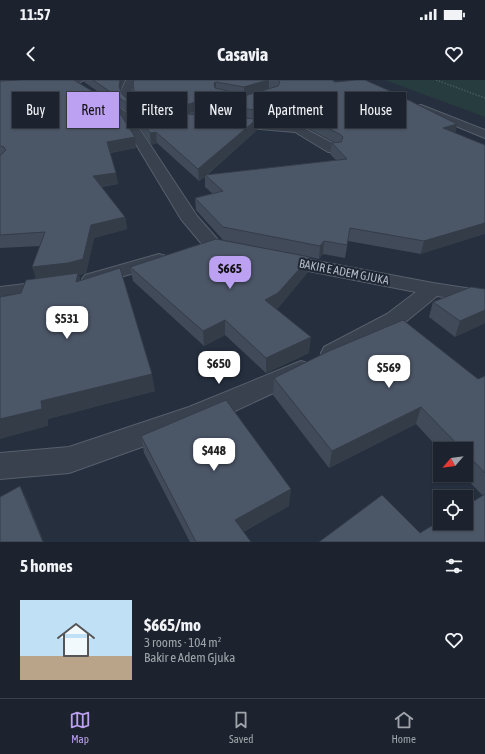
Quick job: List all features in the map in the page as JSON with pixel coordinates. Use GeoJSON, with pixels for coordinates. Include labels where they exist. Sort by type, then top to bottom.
{"type":"FeatureCollection","features":[{"type":"Feature","properties":{"kind":"street"},"geometry":{"type":"LineString","coordinates":[[0,86],[76,80],[91,92]]}},
{"type":"Feature","properties":{"kind":"street"},"geometry":{"type":"LineString","coordinates":[[127,102],[125,96],[126,89],[131,80]]}},
{"type":"Feature","properties":{"kind":"street"},"geometry":{"type":"LineString","coordinates":[[187,118],[248,99]]}},
{"type":"Feature","properties":{"kind":"street"},"geometry":{"type":"LineString","coordinates":[[409,103],[485,134]]}},
{"type":"Feature","properties":{"kind":"street"},"geometry":{"type":"LineString","coordinates":[[119,113],[127,119]]}},
{"type":"Feature","properties":{"kind":"street"},"geometry":{"type":"LineString","coordinates":[[187,119],[298,129],[333,149]]}},
{"type":"Feature","properties":{"kind":"street"},"geometry":{"type":"LineString","coordinates":[[0,293],[70,285],[213,245],[190,219],[133,128]]}},
{"type":"Feature","properties":{"kind":"street","name":"BAKIR E ADEM GJUKA"},"geometry":{"type":"LineString","coordinates":[[213,245],[261,256],[433,289],[485,297]]}},
{"type":"Feature","properties":{"kind":"street"},"geometry":{"type":"LineString","coordinates":[[0,466],[69,460],[199,415],[300,370],[388,323],[433,289]]}},
{"type":"Feature","properties":{"kind":"path"},"geometry":{"type":"LineString","coordinates":[[436,80],[485,98]]}},
{"type":"Feature","properties":{"kind":"green space"},"geometry":{"type":"Polygon","coordinates":[[[385,80],[485,80],[485,117],[385,80]]]}},
{"type":"Feature","properties":{"kind":"building"},"geometry":{"type":"Polygon","coordinates":[[[74,80],[93,92],[67,92],[67,128],[119,128],[119,112],[127,124],[127,128],[129,128],[135,137],[107,142],[116,173],[93,176],[125,217],[91,225],[83,259],[68,263],[32,267],[45,232],[0,235],[0,155],[6,150],[4,147],[0,146],[0,81],[74,80]]]}},
{"type":"Feature","properties":{"kind":"building"},"geometry":{"type":"Polygon","coordinates":[[[93,80],[120,80],[119,87],[122,94],[127,99],[127,103],[119,98],[119,92],[110,92],[93,80]]]}},
{"type":"Feature","properties":{"kind":"building"},"geometry":{"type":"Polygon","coordinates":[[[134,80],[268,80],[244,87],[216,82],[214,83],[215,88],[228,91],[195,92],[195,102],[187,105],[187,92],[135,92],[133,83],[134,80]]]}},
{"type":"Feature","properties":{"kind":"building"},"geometry":{"type":"Polygon","coordinates":[[[278,80],[332,80],[335,82],[365,80],[392,92],[345,92],[345,128],[406,128],[406,99],[457,124],[443,128],[485,145],[485,223],[424,241],[350,228],[347,245],[324,241],[320,246],[223,227],[195,198],[223,191],[205,175],[347,159],[332,143],[341,142],[343,137],[327,128],[337,128],[337,92],[258,92],[278,86],[280,82],[278,80]]]}},
{"type":"Feature","properties":{"kind":"building"},"geometry":{"type":"Polygon","coordinates":[[[254,93],[254,110],[246,109],[246,95],[254,93]]]}},
{"type":"Feature","properties":{"kind":"building"},"geometry":{"type":"Polygon","coordinates":[[[187,114],[195,115],[195,128],[246,128],[246,118],[254,119],[254,122],[198,169],[156,132],[150,133],[146,128],[187,128],[187,114]]]}},
{"type":"Feature","properties":{"kind":"building"},"geometry":{"type":"Polygon","coordinates":[[[216,239],[310,257],[278,293],[265,300],[311,337],[266,358],[225,320],[203,331],[130,267],[216,239]]]}},
{"type":"Feature","properties":{"kind":"building"},"geometry":{"type":"Polygon","coordinates":[[[120,268],[152,374],[41,401],[42,409],[0,419],[0,297],[21,293],[26,280],[78,273],[76,282],[120,268]]]}},
{"type":"Feature","properties":{"kind":"building"},"geometry":{"type":"Polygon","coordinates":[[[471,287],[485,289],[485,310],[460,321],[433,302],[471,287]]]}},
{"type":"Feature","properties":{"kind":"building"},"geometry":{"type":"Polygon","coordinates":[[[403,320],[478,379],[485,376],[485,473],[473,460],[473,442],[455,442],[421,407],[332,451],[274,378],[329,351],[403,320]]]}},
{"type":"Feature","properties":{"kind":"building"},"geometry":{"type":"Polygon","coordinates":[[[226,400],[291,489],[235,520],[251,542],[196,542],[141,436],[226,400]]]}},
{"type":"Feature","properties":{"kind":"building"},"geometry":{"type":"Polygon","coordinates":[[[20,486],[43,542],[0,542],[0,497],[20,486]]]}},
{"type":"Feature","properties":{"kind":"building"},"geometry":{"type":"Polygon","coordinates":[[[485,494],[485,542],[319,542],[382,495],[420,533],[433,525],[433,530],[473,530],[473,502],[485,494]]]}}]}
